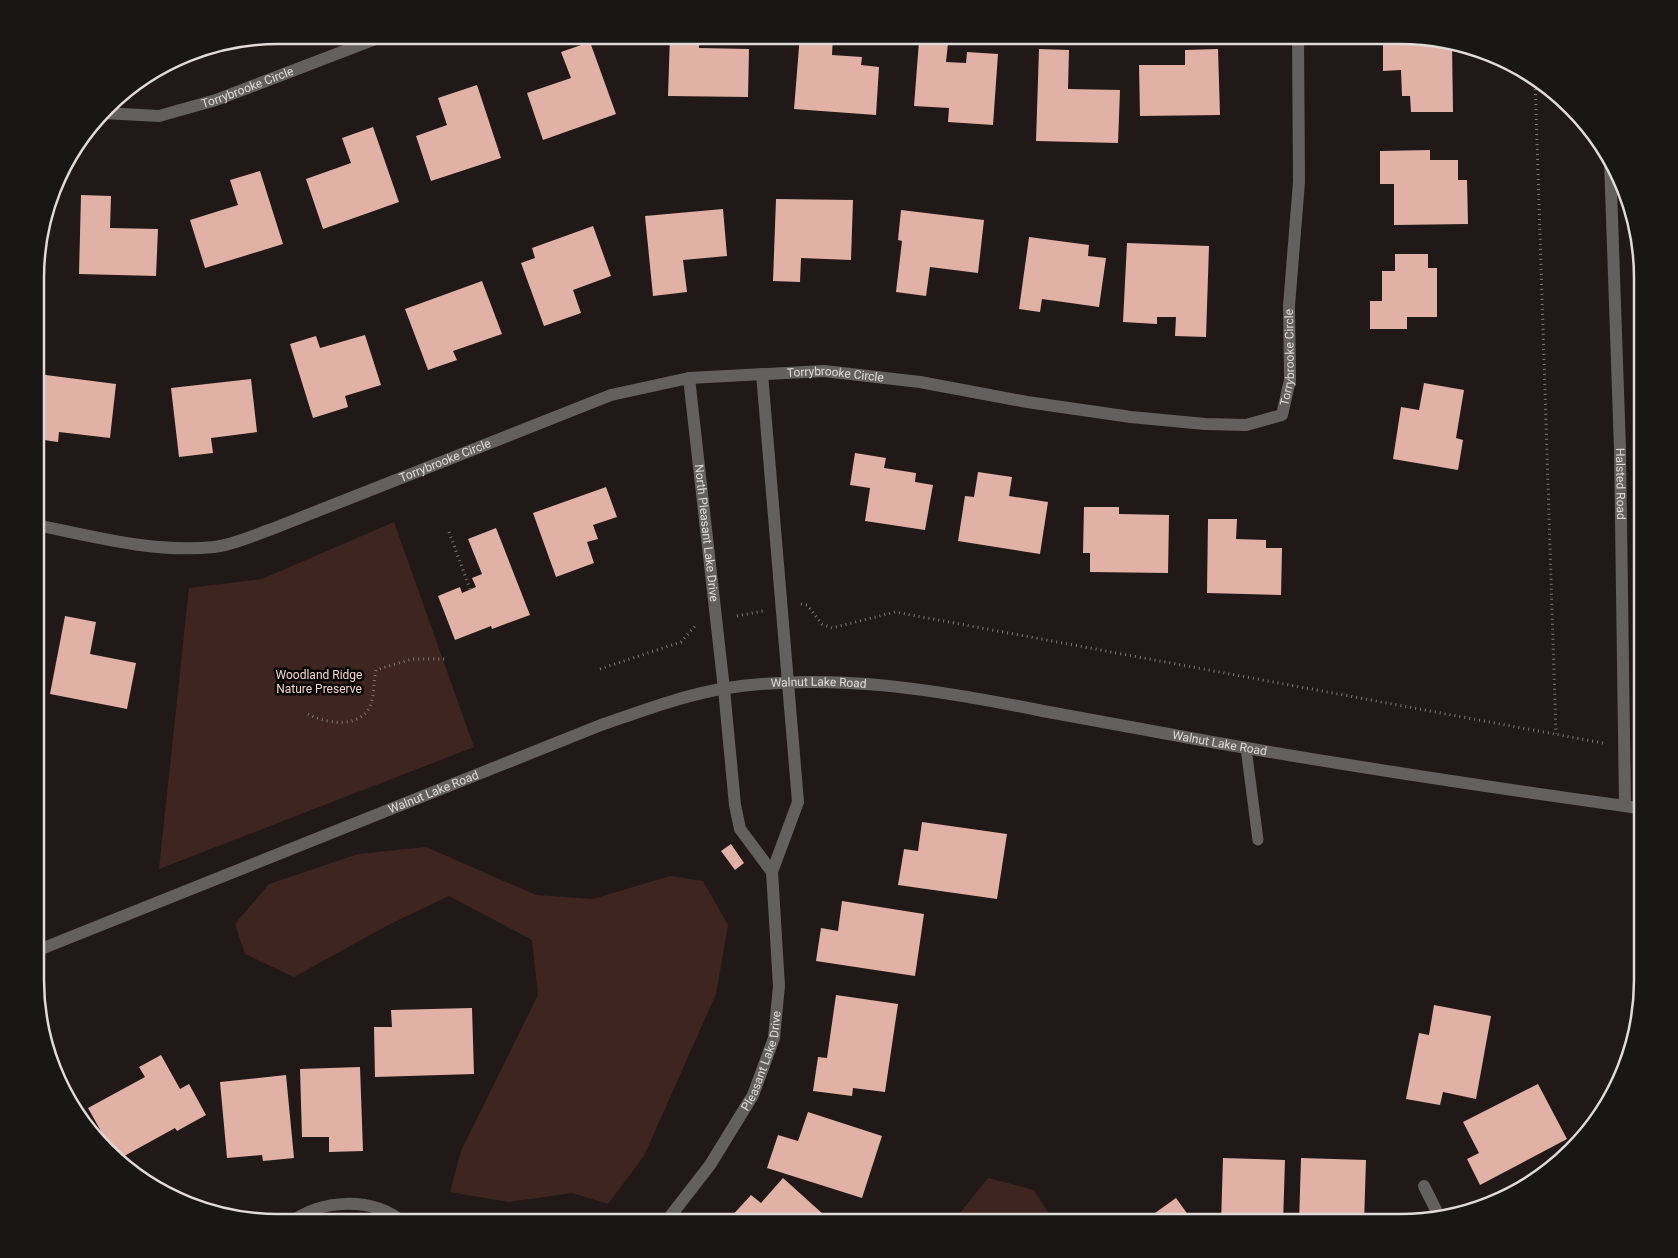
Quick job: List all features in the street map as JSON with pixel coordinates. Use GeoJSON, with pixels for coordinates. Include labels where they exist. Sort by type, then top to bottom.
{"type":"FeatureCollection","features":[{"type":"Feature","properties":{"kind":"street","name":"Torrybrooke Circle"},"geometry":{"type":"LineString","coordinates":[[110,114],[159,116],[216,100],[362,44]]}},
{"type":"Feature","properties":{"kind":"street","name":"Torrybrooke Circle"},"geometry":{"type":"LineString","coordinates":[[44,527],[171,548],[216,547],[272,530],[611,395],[689,378],[824,371],[910,380],[1027,402],[1132,417],[1205,424],[1246,425],[1282,415],[1290,380],[1289,306],[1299,182],[1298,44]]}},
{"type":"Feature","properties":{"kind":"street","name":"Halsted Road"},"geometry":{"type":"LineString","coordinates":[[1611,175],[1620,449],[1625,806]]}},
{"type":"Feature","properties":{"kind":"street"},"geometry":{"type":"LineString","coordinates":[[762,374],[788,682]]}},
{"type":"Feature","properties":{"kind":"street","name":"North Pleasant Lake Drive"},"geometry":{"type":"LineString","coordinates":[[689,378],[724,689]]}},
{"type":"Feature","properties":{"kind":"street","name":"Walnut Lake Road"},"geometry":{"type":"LineString","coordinates":[[44,948],[602,725],[667,702],[724,689],[788,682],[831,681],[897,685],[1246,748],[1634,808]]}},
{"type":"Feature","properties":{"kind":"street","name":"Pleasant Lake Drive"},"geometry":{"type":"LineString","coordinates":[[672,1214],[710,1165],[753,1095],[774,1038],[779,986],[772,872],[798,802],[788,682]]}},
{"type":"Feature","properties":{"kind":"street"},"geometry":{"type":"LineString","coordinates":[[724,689],[735,805],[740,830],[772,872]]}},
{"type":"Feature","properties":{"kind":"street"},"geometry":{"type":"LineString","coordinates":[[1424,1186],[1437,1211]]}},
{"type":"Feature","properties":{"kind":"street"},"geometry":{"type":"LineString","coordinates":[[303,1214],[323,1205],[344,1203],[376,1208],[388,1214]]}},
{"type":"Feature","properties":{"kind":"lane"},"geometry":{"type":"LineString","coordinates":[[1246,748],[1258,840]]}},
{"type":"Feature","properties":{"kind":"path"},"geometry":{"type":"LineString","coordinates":[[1534,86],[1556,734]]}},
{"type":"Feature","properties":{"kind":"path"},"geometry":{"type":"LineString","coordinates":[[449,532],[470,589]]}},
{"type":"Feature","properties":{"kind":"path"},"geometry":{"type":"LineString","coordinates":[[600,669],[681,642],[695,625],[716,619],[801,604],[807,605],[822,624],[832,628],[895,612],[1592,741]]}},
{"type":"Feature","properties":{"kind":"path"},"geometry":{"type":"LineString","coordinates":[[308,714],[319,721],[342,723],[363,715],[368,709],[372,698],[376,670],[412,659],[446,659]]}},
{"type":"Feature","properties":{"kind":"green space","name":"Woodland Ridge Nature Preserve"},"geometry":{"type":"Polygon","coordinates":[[[394,522],[474,747],[159,869],[189,588],[262,579],[394,522]]]}},
{"type":"Feature","properties":{"kind":"green space"},"geometry":{"type":"Polygon","coordinates":[[[426,847],[536,895],[593,899],[670,876],[703,881],[728,925],[716,994],[644,1156],[608,1204],[572,1193],[509,1202],[450,1192],[461,1151],[538,995],[532,940],[449,896],[390,924],[294,977],[245,954],[235,924],[269,884],[358,854],[426,847]]]}},
{"type":"Feature","properties":{"kind":"green space"},"geometry":{"type":"Polygon","coordinates":[[[988,1178],[1034,1190],[1049,1214],[959,1214],[988,1178]]]}},
{"type":"Feature","properties":{"kind":"building"},"geometry":{"type":"Polygon","coordinates":[[[584,44],[591,44],[616,114],[543,140],[527,93],[571,78],[561,52],[584,44]]]}},
{"type":"Feature","properties":{"kind":"building"},"geometry":{"type":"Polygon","coordinates":[[[670,44],[699,44],[699,48],[749,49],[748,97],[668,96],[670,44]]]}},
{"type":"Feature","properties":{"kind":"building"},"geometry":{"type":"Polygon","coordinates":[[[799,44],[833,44],[832,55],[862,57],[861,65],[879,67],[876,115],[794,109],[799,44]]]}},
{"type":"Feature","properties":{"kind":"building"},"geometry":{"type":"Polygon","coordinates":[[[919,44],[948,44],[946,62],[966,63],[967,52],[998,54],[993,125],[948,122],[949,108],[914,106],[919,44]]]}},
{"type":"Feature","properties":{"kind":"building"},"geometry":{"type":"Polygon","coordinates":[[[1383,44],[1415,44],[1452,50],[1453,112],[1411,112],[1410,96],[1402,96],[1401,70],[1383,71],[1383,44]]]}},
{"type":"Feature","properties":{"kind":"building"},"geometry":{"type":"Polygon","coordinates":[[[1039,49],[1069,50],[1068,89],[1120,90],[1118,143],[1036,141],[1039,49]]]}},
{"type":"Feature","properties":{"kind":"building"},"geometry":{"type":"Polygon","coordinates":[[[1218,49],[1220,115],[1140,116],[1139,65],[1185,65],[1185,50],[1218,49]]]}},
{"type":"Feature","properties":{"kind":"building"},"geometry":{"type":"Polygon","coordinates":[[[477,85],[501,158],[431,181],[416,136],[447,125],[438,98],[477,85]]]}},
{"type":"Feature","properties":{"kind":"building"},"geometry":{"type":"Polygon","coordinates":[[[373,127],[399,202],[323,229],[306,179],[351,163],[342,138],[373,127]]]}},
{"type":"Feature","properties":{"kind":"building"},"geometry":{"type":"Polygon","coordinates":[[[1430,150],[1430,160],[1458,160],[1458,180],[1467,180],[1468,224],[1394,225],[1394,184],[1380,184],[1380,151],[1430,150]]]}},
{"type":"Feature","properties":{"kind":"building"},"geometry":{"type":"Polygon","coordinates":[[[260,171],[283,244],[205,268],[190,220],[238,205],[230,180],[260,171]]]}},
{"type":"Feature","properties":{"kind":"building"},"geometry":{"type":"Polygon","coordinates":[[[81,195],[111,196],[110,228],[158,229],[156,276],[79,274],[81,195]]]}},
{"type":"Feature","properties":{"kind":"building"},"geometry":{"type":"Polygon","coordinates":[[[776,199],[853,200],[851,260],[801,258],[800,282],[773,281],[776,199]]]}},
{"type":"Feature","properties":{"kind":"building"},"geometry":{"type":"Polygon","coordinates":[[[723,209],[727,256],[683,260],[687,292],[653,296],[645,216],[723,209]]]}},
{"type":"Feature","properties":{"kind":"building"},"geometry":{"type":"Polygon","coordinates":[[[901,210],[984,220],[978,273],[930,267],[926,296],[896,292],[902,241],[898,240],[901,210]]]}},
{"type":"Feature","properties":{"kind":"building"},"geometry":{"type":"Polygon","coordinates":[[[593,226],[611,276],[573,290],[581,313],[544,326],[521,263],[535,258],[532,248],[593,226]]]}},
{"type":"Feature","properties":{"kind":"building"},"geometry":{"type":"Polygon","coordinates":[[[1029,237],[1089,245],[1088,256],[1106,258],[1099,307],[1042,299],[1040,312],[1019,309],[1029,237]]]}},
{"type":"Feature","properties":{"kind":"building"},"geometry":{"type":"Polygon","coordinates":[[[1127,243],[1209,246],[1206,337],[1175,336],[1176,317],[1157,317],[1157,324],[1123,322],[1127,243]]]}},
{"type":"Feature","properties":{"kind":"building"},"geometry":{"type":"Polygon","coordinates":[[[1395,254],[1428,254],[1428,268],[1437,268],[1437,317],[1407,317],[1407,329],[1370,329],[1370,301],[1382,301],[1382,271],[1395,271],[1395,254]]]}},
{"type":"Feature","properties":{"kind":"building"},"geometry":{"type":"Polygon","coordinates":[[[482,281],[502,334],[453,351],[457,360],[428,370],[405,309],[482,281]]]}},
{"type":"Feature","properties":{"kind":"building"},"geometry":{"type":"Polygon","coordinates":[[[365,335],[381,385],[345,396],[348,407],[313,418],[290,344],[316,336],[320,348],[365,335]]]}},
{"type":"Feature","properties":{"kind":"building"},"geometry":{"type":"Polygon","coordinates":[[[44,375],[116,384],[110,438],[59,432],[58,442],[44,440],[44,375]]]}},
{"type":"Feature","properties":{"kind":"building"},"geometry":{"type":"Polygon","coordinates":[[[251,379],[257,432],[211,438],[213,453],[179,457],[171,388],[251,379]]]}},
{"type":"Feature","properties":{"kind":"building"},"geometry":{"type":"Polygon","coordinates":[[[1424,383],[1464,390],[1456,438],[1463,440],[1458,470],[1393,459],[1401,407],[1419,410],[1424,383]]]}},
{"type":"Feature","properties":{"kind":"building"},"geometry":{"type":"Polygon","coordinates":[[[855,453],[886,458],[884,468],[916,473],[915,482],[933,485],[925,530],[865,521],[870,488],[850,485],[855,453]]]}},
{"type":"Feature","properties":{"kind":"building"},"geometry":{"type":"Polygon","coordinates":[[[978,472],[1012,477],[1009,496],[1048,502],[1040,554],[958,541],[965,496],[974,497],[978,472]]]}},
{"type":"Feature","properties":{"kind":"building"},"geometry":{"type":"Polygon","coordinates":[[[606,487],[617,517],[593,525],[598,539],[587,542],[594,563],[556,577],[533,513],[606,487]]]}},
{"type":"Feature","properties":{"kind":"building"},"geometry":{"type":"Polygon","coordinates":[[[1084,507],[1119,507],[1119,514],[1169,515],[1168,573],[1090,572],[1090,553],[1083,553],[1084,507]]]}},
{"type":"Feature","properties":{"kind":"building"},"geometry":{"type":"Polygon","coordinates":[[[1208,519],[1237,519],[1236,539],[1266,540],[1266,548],[1282,548],[1281,595],[1207,593],[1208,519]]]}},
{"type":"Feature","properties":{"kind":"building"},"geometry":{"type":"Polygon","coordinates":[[[496,528],[530,615],[492,629],[491,626],[455,640],[438,596],[460,587],[462,593],[476,587],[472,578],[482,574],[468,539],[496,528]]]}},
{"type":"Feature","properties":{"kind":"building"},"geometry":{"type":"Polygon","coordinates":[[[65,616],[96,622],[90,654],[136,663],[127,709],[50,694],[65,616]]]}},
{"type":"Feature","properties":{"kind":"building"},"geometry":{"type":"Polygon","coordinates":[[[922,822],[1007,834],[997,899],[898,885],[904,849],[918,851],[922,822]]]}},
{"type":"Feature","properties":{"kind":"building"},"geometry":{"type":"Polygon","coordinates":[[[731,844],[744,863],[735,870],[721,851],[731,844]]]}},
{"type":"Feature","properties":{"kind":"building"},"geometry":{"type":"Polygon","coordinates":[[[842,901],[924,914],[915,976],[816,961],[821,928],[838,931],[842,901]]]}},
{"type":"Feature","properties":{"kind":"building"},"geometry":{"type":"Polygon","coordinates":[[[836,995],[898,1004],[885,1092],[853,1088],[852,1096],[813,1091],[818,1057],[827,1058],[836,995]]]}},
{"type":"Feature","properties":{"kind":"building"},"geometry":{"type":"Polygon","coordinates":[[[1434,1005],[1491,1016],[1476,1099],[1443,1092],[1440,1105],[1406,1099],[1419,1033],[1429,1035],[1434,1005]]]}},
{"type":"Feature","properties":{"kind":"building"},"geometry":{"type":"Polygon","coordinates":[[[472,1008],[474,1074],[375,1077],[374,1027],[392,1027],[391,1010],[472,1008]]]}},
{"type":"Feature","properties":{"kind":"building"},"geometry":{"type":"Polygon","coordinates":[[[161,1055],[180,1089],[189,1084],[206,1115],[177,1131],[175,1128],[123,1156],[105,1138],[88,1108],[145,1077],[139,1067],[161,1055]]]}},
{"type":"Feature","properties":{"kind":"building"},"geometry":{"type":"Polygon","coordinates":[[[360,1067],[363,1151],[329,1152],[329,1137],[302,1137],[300,1069],[360,1067]]]}},
{"type":"Feature","properties":{"kind":"building"},"geometry":{"type":"Polygon","coordinates":[[[286,1075],[294,1158],[263,1161],[262,1155],[227,1158],[220,1082],[286,1075]]]}},
{"type":"Feature","properties":{"kind":"building"},"geometry":{"type":"Polygon","coordinates":[[[1538,1084],[1567,1139],[1480,1185],[1467,1159],[1479,1153],[1463,1122],[1538,1084]]]}},
{"type":"Feature","properties":{"kind":"building"},"geometry":{"type":"Polygon","coordinates":[[[808,1112],[882,1136],[862,1198],[767,1168],[778,1135],[798,1141],[808,1112]]]}},
{"type":"Feature","properties":{"kind":"building"},"geometry":{"type":"Polygon","coordinates":[[[1223,1158],[1285,1160],[1283,1214],[1221,1214],[1223,1158]]]}},
{"type":"Feature","properties":{"kind":"building"},"geometry":{"type":"Polygon","coordinates":[[[1301,1158],[1366,1160],[1364,1214],[1299,1214],[1301,1158]]]}},
{"type":"Feature","properties":{"kind":"building"},"geometry":{"type":"Polygon","coordinates":[[[783,1178],[823,1214],[734,1214],[751,1195],[761,1203],[783,1178]]]}},
{"type":"Feature","properties":{"kind":"building"},"geometry":{"type":"Polygon","coordinates":[[[1176,1198],[1188,1214],[1154,1214],[1176,1198]]]}}]}
